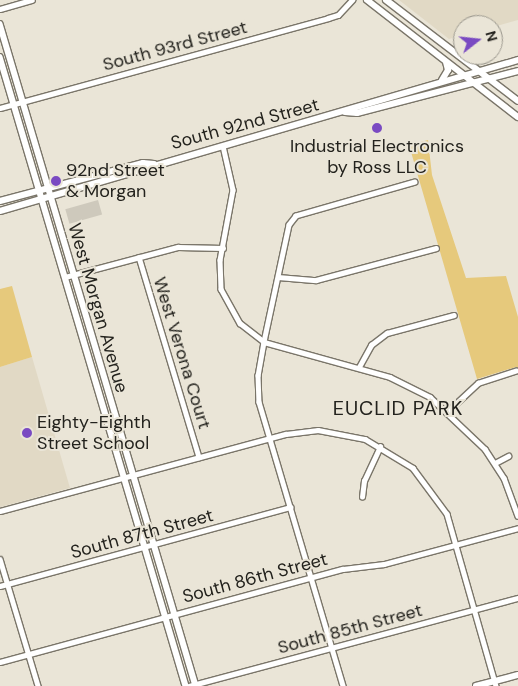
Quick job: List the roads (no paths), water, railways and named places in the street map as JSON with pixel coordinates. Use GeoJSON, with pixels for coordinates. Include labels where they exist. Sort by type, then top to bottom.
{"type":"FeatureCollection","features":[{"type":"Feature","properties":{"kind":"main road"},"geometry":{"type":"LineString","coordinates":[[367,0],[518,117]]}},
{"type":"Feature","properties":{"kind":"main road"},"geometry":{"type":"LineString","coordinates":[[386,0],[491,78],[518,101]]}},
{"type":"Feature","properties":{"kind":"main road","name":"South 92nd Street"},"geometry":{"type":"LineString","coordinates":[[0,201],[143,163],[154,164],[223,146],[344,112],[355,106],[442,80],[518,60]]}},
{"type":"Feature","properties":{"kind":"main road"},"geometry":{"type":"LineString","coordinates":[[442,80],[448,70],[446,62]]}},
{"type":"Feature","properties":{"kind":"main road","name":"South 92nd Street"},"geometry":{"type":"LineString","coordinates":[[344,112],[357,113],[518,71]]}},
{"type":"Feature","properties":{"kind":"main road","name":"South 92nd Street"},"geometry":{"type":"LineString","coordinates":[[0,211],[145,171],[154,164]]}},
{"type":"Feature","properties":{"kind":"street"},"geometry":{"type":"LineString","coordinates":[[0,8],[32,0]]}},
{"type":"Feature","properties":{"kind":"street","name":"South 93rd Street"},"geometry":{"type":"LineString","coordinates":[[0,108],[338,15],[352,0]]}},
{"type":"Feature","properties":{"kind":"street","name":"West Morgan Avenue"},"geometry":{"type":"LineString","coordinates":[[0,24],[174,615],[192,686]]}},
{"type":"Feature","properties":{"kind":"street","name":"West Morgan Avenue"},"geometry":{"type":"LineString","coordinates":[[0,57],[166,617],[192,686]]}},
{"type":"Feature","properties":{"kind":"street"},"geometry":{"type":"LineString","coordinates":[[223,146],[233,190],[219,271],[225,302],[240,323],[264,342],[359,367],[412,387],[448,411],[495,463],[518,516]]}},
{"type":"Feature","properties":{"kind":"street"},"geometry":{"type":"LineString","coordinates":[[30,158],[38,156]]}},
{"type":"Feature","properties":{"kind":"street"},"geometry":{"type":"LineString","coordinates":[[343,686],[258,393],[264,342],[289,225],[307,211],[415,182]]}},
{"type":"Feature","properties":{"kind":"street"},"geometry":{"type":"LineString","coordinates":[[51,229],[59,227]]}},
{"type":"Feature","properties":{"kind":"street"},"geometry":{"type":"LineString","coordinates":[[65,277],[196,244],[223,248]]}},
{"type":"Feature","properties":{"kind":"street"},"geometry":{"type":"LineString","coordinates":[[278,277],[316,280],[436,248]]}},
{"type":"Feature","properties":{"kind":"street","name":"West Verona Court"},"geometry":{"type":"LineString","coordinates":[[140,257],[199,457]]}},
{"type":"Feature","properties":{"kind":"street"},"geometry":{"type":"LineString","coordinates":[[359,367],[370,345],[387,333],[454,315]]}},
{"type":"Feature","properties":{"kind":"street"},"geometry":{"type":"LineString","coordinates":[[448,411],[478,383],[516,371]]}},
{"type":"Feature","properties":{"kind":"street"},"geometry":{"type":"LineString","coordinates":[[96,380],[103,377]]}},
{"type":"Feature","properties":{"kind":"street"},"geometry":{"type":"LineString","coordinates":[[0,511],[270,438],[318,430],[347,434],[380,446],[413,468],[432,491],[447,514],[495,683]]}},
{"type":"Feature","properties":{"kind":"street"},"geometry":{"type":"LineString","coordinates":[[362,497],[364,481],[380,446]]}},
{"type":"Feature","properties":{"kind":"street"},"geometry":{"type":"LineString","coordinates":[[495,463],[508,456]]}},
{"type":"Feature","properties":{"kind":"street","name":"South 87th Street"},"geometry":{"type":"LineString","coordinates":[[0,586],[290,507]]}},
{"type":"Feature","properties":{"kind":"street","name":"South 86th Street"},"geometry":{"type":"LineString","coordinates":[[0,662],[311,577],[384,564],[518,528]]}},
{"type":"Feature","properties":{"kind":"street"},"geometry":{"type":"LineString","coordinates":[[0,559],[38,686]]}},
{"type":"Feature","properties":{"kind":"street","name":"South 85th Street"},"geometry":{"type":"LineString","coordinates":[[192,686],[518,598]]}},
{"type":"Feature","properties":{"kind":"street"},"geometry":{"type":"LineString","coordinates":[[476,686],[495,683],[518,675]]}},
{"type":"Feature","properties":{"kind":"place","name":"Industrial Electronics by Ross LLC"},"geometry":{"type":"Point","coordinates":[377,128]}},
{"type":"Feature","properties":{"kind":"place","name":"92nd Street & Morgan"},"geometry":{"type":"Point","coordinates":[56,181]}},
{"type":"Feature","properties":{"kind":"place","name":"Eighty-Eighth Street School"},"geometry":{"type":"Point","coordinates":[27,433]}},
{"type":"Feature","properties":{"kind":"district","name":"EUCLID PARK"},"geometry":{"type":"Point","coordinates":[398,408]}}]}
